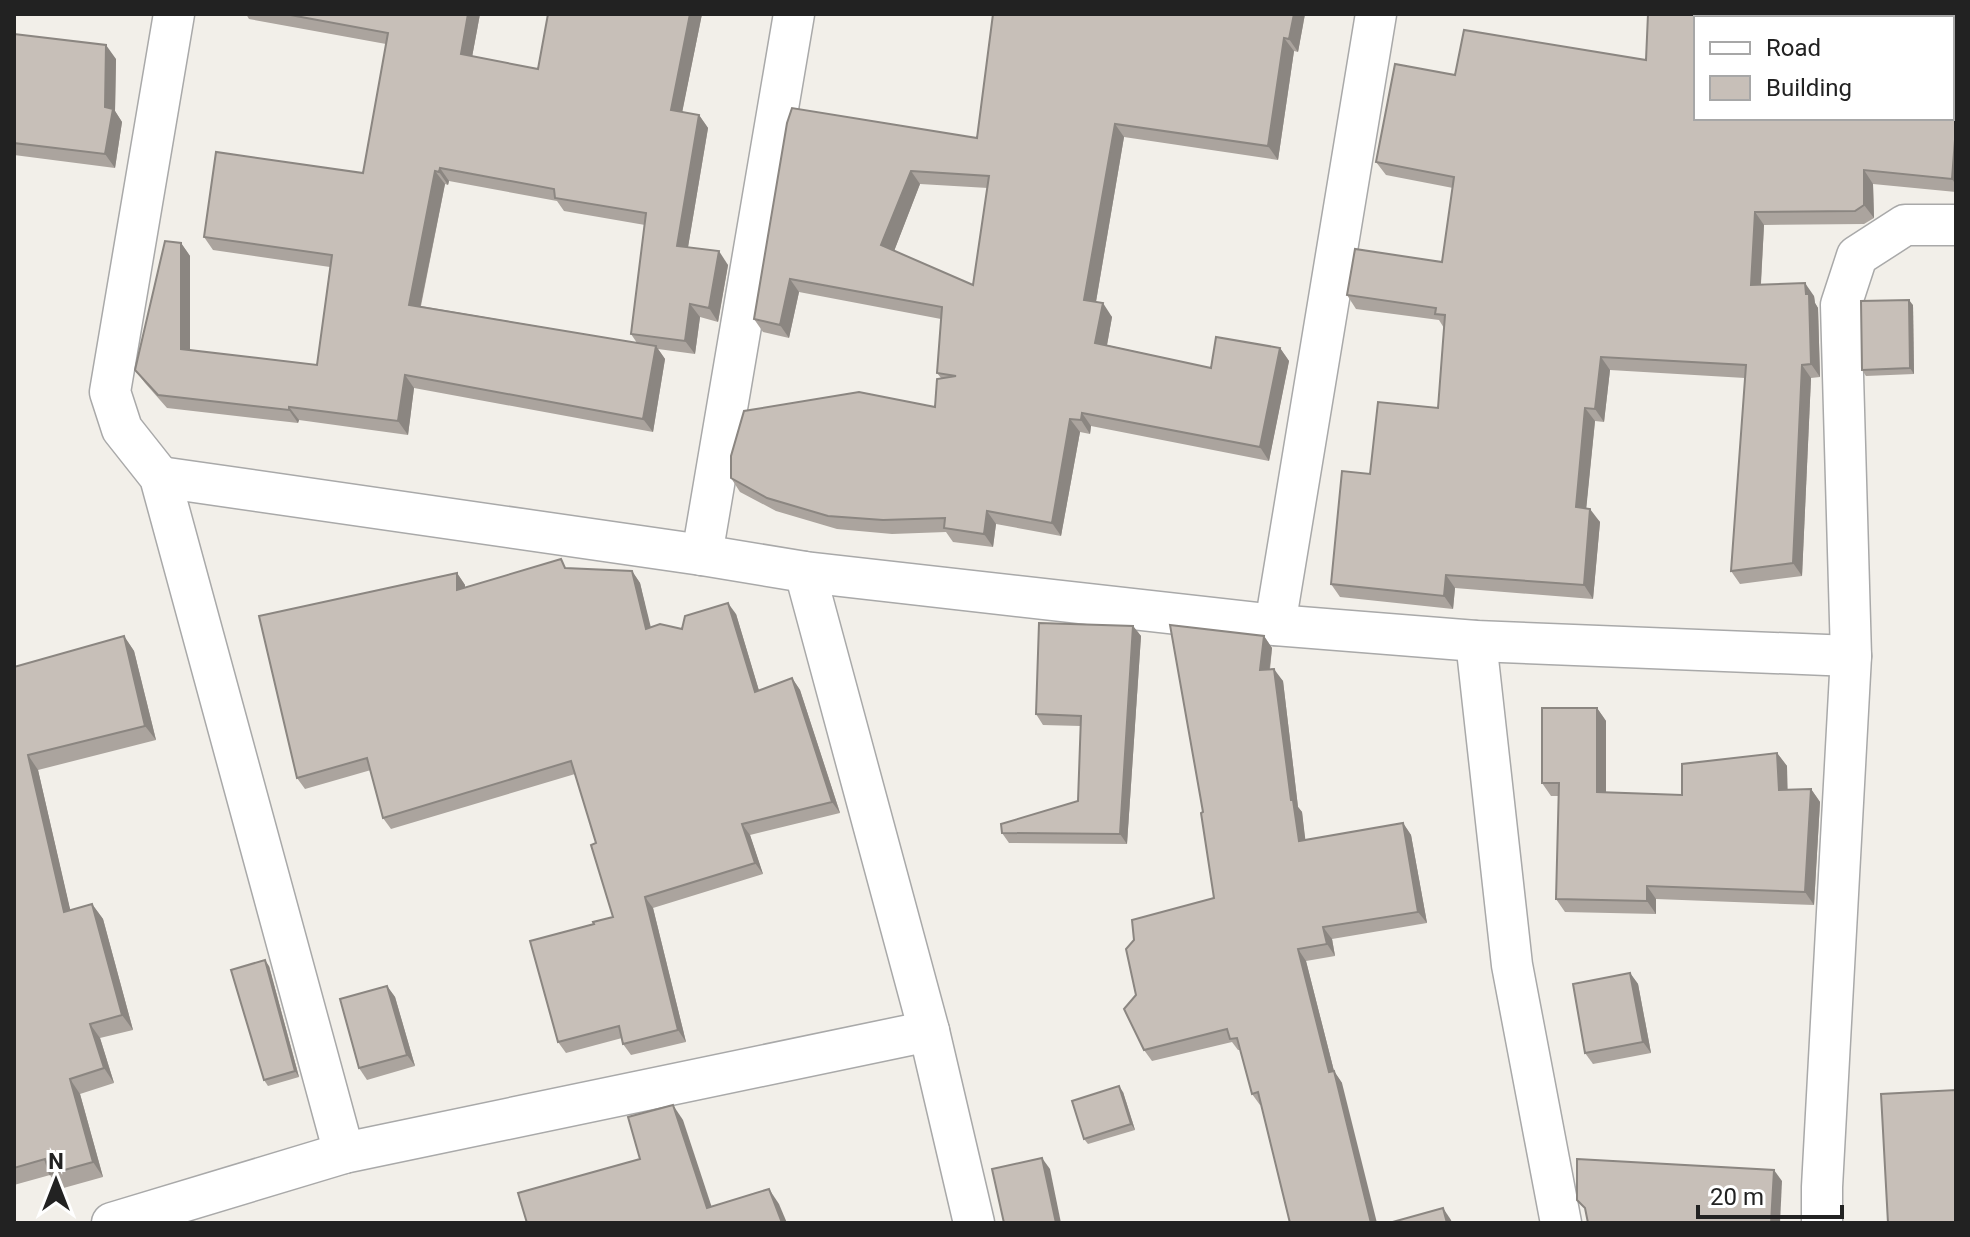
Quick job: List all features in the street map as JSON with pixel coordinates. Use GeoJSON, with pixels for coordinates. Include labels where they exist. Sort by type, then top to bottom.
{"type":"FeatureCollection","features":[{"type":"Feature","properties":{"kind":"street"},"geometry":{"type":"LineString","coordinates":[[174,14],[110,392],[122,429],[160,477],[344,1153]]}},
{"type":"Feature","properties":{"kind":"street"},"geometry":{"type":"LineString","coordinates":[[702,555],[794,14]]}},
{"type":"Feature","properties":{"kind":"street"},"geometry":{"type":"LineString","coordinates":[[1275,625],[1376,14]]}},
{"type":"Feature","properties":{"kind":"street"},"geometry":{"type":"LineString","coordinates":[[1822,1223],[1851,656],[1841,305],[1857,256],[1905,225],[1956,225]]}},
{"type":"Feature","properties":{"kind":"street"},"geometry":{"type":"LineString","coordinates":[[160,477],[805,572],[1275,625],[1476,641],[1851,656]]}},
{"type":"Feature","properties":{"kind":"street"},"geometry":{"type":"LineString","coordinates":[[805,572],[929,1031],[974,1223]]}},
{"type":"Feature","properties":{"kind":"street"},"geometry":{"type":"LineString","coordinates":[[1476,641],[1512,965],[1561,1223]]}},
{"type":"Feature","properties":{"kind":"street"},"geometry":{"type":"LineString","coordinates":[[112,1223],[344,1153],[929,1031]]}},
{"type":"Feature","properties":{"kind":"building"},"geometry":{"type":"Polygon","coordinates":[[[285,14],[468,14],[461,54],[538,69],[548,14],[690,14],[671,110],[699,115],[677,246],[719,251],[709,308],[690,304],[685,341],[631,334],[646,213],[555,198],[554,189],[440,168],[439,172],[435,171],[409,305],[656,346],[643,419],[405,375],[398,421],[158,395],[135,370],[165,241],[181,243],[181,349],[317,365],[332,255],[204,237],[216,152],[363,173],[388,33],[285,14]]]}},
{"type":"Feature","properties":{"kind":"building"},"geometry":{"type":"Polygon","coordinates":[[[993,14],[1294,14],[1289,39],[1284,38],[1268,146],[1115,124],[1084,300],[1103,303],[1095,343],[1211,368],[1216,337],[1280,348],[1260,447],[1082,413],[1081,420],[1070,419],[1052,523],[987,511],[984,534],[944,528],[945,518],[883,520],[828,516],[767,498],[731,478],[731,456],[744,411],[859,392],[935,407],[937,379],[956,376],[937,373],[942,307],[790,279],[780,325],[754,319],[792,108],[977,138],[993,14]],[[911,171],[881,245],[973,285],[989,176],[911,171]]]}},
{"type":"Feature","properties":{"kind":"building"},"geometry":{"type":"Polygon","coordinates":[[[1648,14],[1724,14],[1694,16],[1694,120],[1954,120],[1956,82],[1952,179],[1864,170],[1864,205],[1855,211],[1755,212],[1751,285],[1805,283],[1806,294],[1809,294],[1811,364],[1802,365],[1793,563],[1731,571],[1746,365],[1601,357],[1595,409],[1585,408],[1576,507],[1590,509],[1584,585],[1446,575],[1444,596],[1331,584],[1342,471],[1370,474],[1378,402],[1438,408],[1445,315],[1435,314],[1436,308],[1347,295],[1355,249],[1442,262],[1454,177],[1376,162],[1395,64],[1455,75],[1464,30],[1646,60],[1648,14]]]}},
{"type":"Feature","properties":{"kind":"building"},"geometry":{"type":"Polygon","coordinates":[[[1799,14],[1929,14],[1929,16],[1799,14]]]}},
{"type":"Feature","properties":{"kind":"building"},"geometry":{"type":"Polygon","coordinates":[[[14,34],[106,45],[105,107],[113,109],[105,154],[14,143],[14,34]]]}},
{"type":"Feature","properties":{"kind":"building"},"geometry":{"type":"Polygon","coordinates":[[[1909,300],[1910,368],[1862,370],[1861,301],[1909,300]]]}},
{"type":"Feature","properties":{"kind":"building"},"geometry":{"type":"Polygon","coordinates":[[[561,559],[565,568],[632,571],[646,629],[660,624],[682,629],[685,616],[728,603],[755,692],[792,678],[832,802],[742,824],[755,863],[645,897],[678,1030],[623,1044],[619,1026],[558,1042],[530,941],[613,917],[591,845],[596,843],[571,761],[383,818],[367,758],[297,778],[259,616],[457,573],[457,590],[561,559]]]}},
{"type":"Feature","properties":{"kind":"building"},"geometry":{"type":"Polygon","coordinates":[[[1039,623],[1133,626],[1120,834],[1002,833],[1001,824],[1078,801],[1081,716],[1036,714],[1039,623]]]}},
{"type":"Feature","properties":{"kind":"building"},"geometry":{"type":"Polygon","coordinates":[[[1170,625],[1264,636],[1260,670],[1274,669],[1299,841],[1403,823],[1418,912],[1323,927],[1327,944],[1298,949],[1329,1072],[1334,1071],[1371,1223],[1290,1223],[1258,1092],[1252,1094],[1237,1038],[1230,1039],[1227,1029],[1144,1050],[1124,1009],[1136,995],[1126,949],[1134,940],[1132,920],[1214,898],[1203,812],[1170,625]]]}},
{"type":"Feature","properties":{"kind":"building"},"geometry":{"type":"Polygon","coordinates":[[[124,636],[145,726],[28,755],[64,912],[92,904],[122,1015],[90,1024],[104,1068],[70,1079],[93,1162],[50,1174],[45,1159],[14,1168],[14,667],[124,636]]]}},
{"type":"Feature","properties":{"kind":"building"},"geometry":{"type":"Polygon","coordinates":[[[1542,708],[1597,708],[1597,792],[1682,795],[1682,764],[1777,753],[1779,790],[1811,789],[1805,892],[1647,886],[1647,901],[1556,899],[1559,783],[1542,783],[1542,708]]]}},
{"type":"Feature","properties":{"kind":"building"},"geometry":{"type":"Polygon","coordinates":[[[265,960],[295,1071],[264,1080],[231,970],[265,960]]]}},
{"type":"Feature","properties":{"kind":"building"},"geometry":{"type":"Polygon","coordinates":[[[1630,973],[1643,1042],[1585,1053],[1573,984],[1630,973]]]}},
{"type":"Feature","properties":{"kind":"building"},"geometry":{"type":"Polygon","coordinates":[[[387,986],[407,1055],[359,1068],[340,999],[387,986]]]}},
{"type":"Feature","properties":{"kind":"building"},"geometry":{"type":"Polygon","coordinates":[[[1119,1086],[1131,1124],[1084,1139],[1072,1101],[1119,1086]]]}},
{"type":"Feature","properties":{"kind":"building"},"geometry":{"type":"Polygon","coordinates":[[[1956,1090],[1956,1223],[1888,1223],[1881,1094],[1956,1090]]]}},
{"type":"Feature","properties":{"kind":"building"},"geometry":{"type":"Polygon","coordinates":[[[673,1105],[707,1208],[769,1189],[782,1223],[527,1223],[518,1193],[640,1159],[628,1117],[673,1105]]]}},
{"type":"Feature","properties":{"kind":"building"},"geometry":{"type":"Polygon","coordinates":[[[1042,1158],[1056,1223],[1004,1223],[992,1169],[1042,1158]]]}},
{"type":"Feature","properties":{"kind":"building"},"geometry":{"type":"Polygon","coordinates":[[[1577,1159],[1774,1170],[1771,1223],[1588,1223],[1585,1208],[1577,1200],[1577,1159]]]}},
{"type":"Feature","properties":{"kind":"building"},"geometry":{"type":"Polygon","coordinates":[[[1443,1208],[1447,1223],[1389,1223],[1443,1208]]]}}]}
